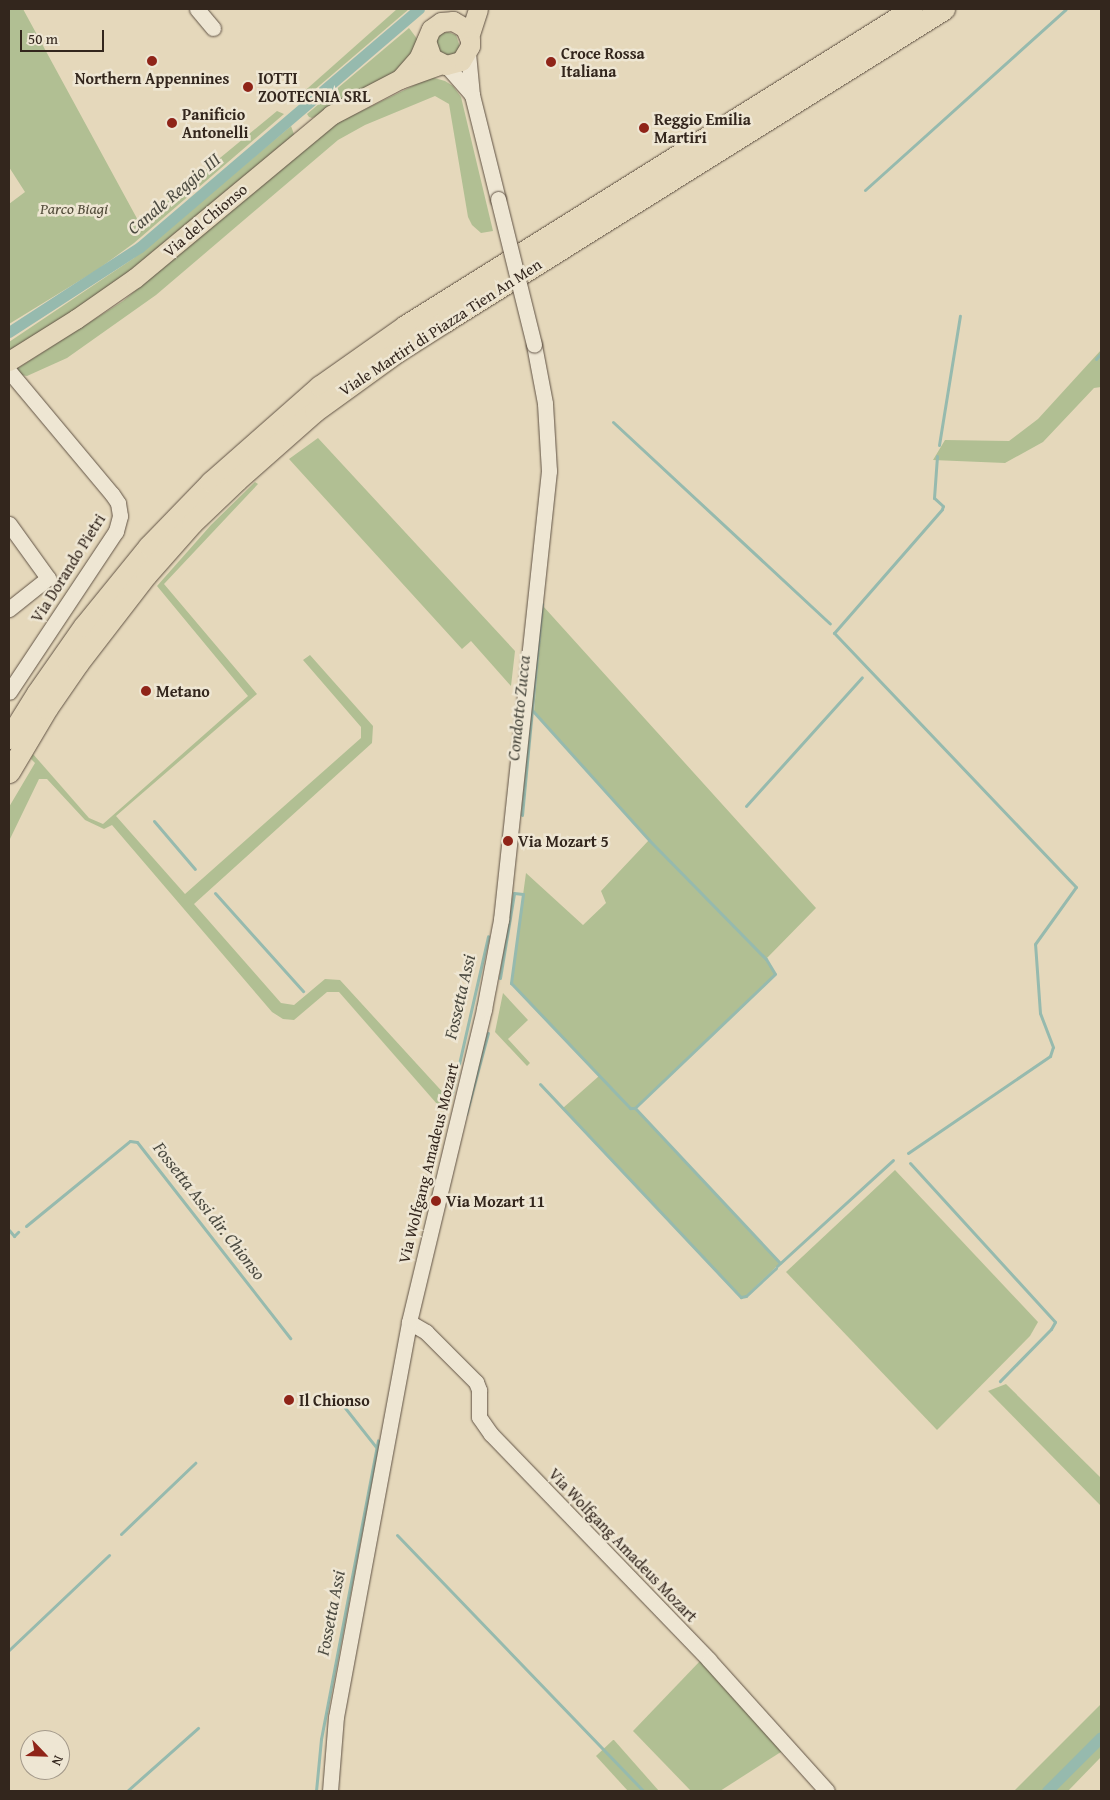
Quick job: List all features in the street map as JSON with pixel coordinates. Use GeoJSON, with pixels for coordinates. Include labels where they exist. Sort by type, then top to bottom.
{"type":"FeatureCollection","features":[{"type":"Feature","properties":{"kind":"highway","name":"Viale Martiri di Piazza Tien An Men"},"geometry":{"type":"LineString","coordinates":[[9,738],[37,693],[84,626],[149,546],[217,476],[320,386],[405,326],[912,9]]}},
{"type":"Feature","properties":{"kind":"highway","name":"Viale Martiri di Piazza Tien An Men"},"geometry":{"type":"LineString","coordinates":[[9,772],[47,708],[78,662],[146,575],[192,523],[230,486],[315,411],[436,327],[944,9]]}},
{"type":"Feature","properties":{"kind":"main road","name":"Via del Chionso"},"geometry":{"type":"LineString","coordinates":[[400,79],[420,58],[431,30],[447,21],[462,9]]}},
{"type":"Feature","properties":{"kind":"main road"},"geometry":{"type":"LineString","coordinates":[[469,45],[478,9]]}},
{"type":"Feature","properties":{"kind":"main road"},"geometry":{"type":"LineString","coordinates":[[447,21],[460,24],[469,45]]}},
{"type":"Feature","properties":{"kind":"main road"},"geometry":{"type":"LineString","coordinates":[[426,41],[428,53],[444,65]]}},
{"type":"Feature","properties":{"kind":"main road","name":"Via del Chionso"},"geometry":{"type":"LineString","coordinates":[[9,361],[76,319],[135,278],[331,114],[400,79],[444,65],[457,64],[469,45]]}},
{"type":"Feature","properties":{"kind":"street"},"geometry":{"type":"LineString","coordinates":[[197,9],[213,28]]}},
{"type":"Feature","properties":{"kind":"street","name":"Via Wolfgang Amadeus Mozart"},"geometry":{"type":"LineString","coordinates":[[330,1791],[336,1717],[409,1322],[484,1009],[500,920],[549,471],[544,403],[534,345],[472,96],[469,45]]}},
{"type":"Feature","properties":{"kind":"street","name":"Via Wolfgang Amadeus Mozart"},"geometry":{"type":"LineString","coordinates":[[444,65],[472,96]]}},
{"type":"Feature","properties":{"kind":"street","name":"Via Dorando Pietri"},"geometry":{"type":"LineString","coordinates":[[9,371],[112,494],[118,503],[120,516],[116,530],[9,692]]}},
{"type":"Feature","properties":{"kind":"street"},"geometry":{"type":"LineString","coordinates":[[9,524],[48,578],[9,609]]}},
{"type":"Feature","properties":{"kind":"street","name":"Via Wolfgang Amadeus Mozart"},"geometry":{"type":"LineString","coordinates":[[409,1322],[426,1332],[476,1382],[479,1390],[478,1418],[491,1434],[709,1660],[827,1791]]}},
{"type":"Feature","properties":{"kind":"green space","name":"Parco Biagi"},"geometry":{"type":"Polygon","coordinates":[[[9,9],[23,9],[140,224],[277,111],[284,114],[134,243],[97,270],[9,324],[9,204],[25,192],[9,167],[9,9]]]}},
{"type":"Feature","properties":{"kind":"green space"},"geometry":{"type":"Polygon","coordinates":[[[397,9],[409,9],[299,103],[299,96],[397,9]]]}},
{"type":"Feature","properties":{"kind":"green space"},"geometry":{"type":"Polygon","coordinates":[[[409,28],[418,40],[410,65],[312,118],[309,117],[307,114],[409,28]]]}},
{"type":"Feature","properties":{"kind":"green space"},"geometry":{"type":"Polygon","coordinates":[[[448,32],[456,35],[460,47],[456,54],[441,56],[435,41],[440,34],[448,32]]]}},
{"type":"Feature","properties":{"kind":"green space"},"geometry":{"type":"Polygon","coordinates":[[[431,77],[445,81],[453,86],[461,97],[493,231],[481,233],[472,225],[468,217],[449,104],[435,96],[365,125],[338,140],[156,295],[67,358],[27,376],[21,375],[15,370],[123,301],[337,123],[431,77]]]}},
{"type":"Feature","properties":{"kind":"green space"},"geometry":{"type":"Polygon","coordinates":[[[291,126],[295,137],[129,276],[9,353],[9,342],[134,258],[291,126]]]}},
{"type":"Feature","properties":{"kind":"green space"},"geometry":{"type":"Polygon","coordinates":[[[1101,350],[1101,387],[1094,388],[1043,442],[1005,463],[933,460],[945,440],[1009,441],[1038,419],[1101,350]]]}},
{"type":"Feature","properties":{"kind":"green space"},"geometry":{"type":"Polygon","coordinates":[[[318,438],[515,651],[511,686],[471,641],[462,649],[289,459],[318,438]]]}},
{"type":"Feature","properties":{"kind":"green space"},"geometry":{"type":"Polygon","coordinates":[[[255,482],[258,484],[164,584],[257,694],[116,816],[185,894],[361,738],[361,727],[303,660],[310,655],[373,726],[372,743],[194,904],[281,1003],[294,1005],[325,979],[340,980],[448,1098],[444,1112],[339,992],[327,992],[294,1020],[283,1019],[272,1012],[112,825],[104,829],[85,820],[47,779],[39,779],[9,841],[9,807],[35,763],[31,759],[33,754],[89,818],[103,824],[248,696],[157,586],[211,525],[255,482]]]}},
{"type":"Feature","properties":{"kind":"green space"},"geometry":{"type":"Polygon","coordinates":[[[543,606],[816,908],[766,959],[775,974],[635,1108],[780,1263],[746,1296],[741,1297],[563,1108],[599,1076],[511,983],[526,873],[583,925],[606,903],[601,891],[649,840],[534,713],[543,606]]]}},
{"type":"Feature","properties":{"kind":"green space"},"geometry":{"type":"Polygon","coordinates":[[[503,993],[528,1020],[508,1039],[530,1063],[527,1066],[495,1032],[503,993]]]}},
{"type":"Feature","properties":{"kind":"green space"},"geometry":{"type":"Polygon","coordinates":[[[895,1170],[1038,1322],[1030,1336],[937,1430],[786,1272],[895,1170]]]}},
{"type":"Feature","properties":{"kind":"green space"},"geometry":{"type":"Polygon","coordinates":[[[1006,1384],[1101,1478],[1101,1506],[988,1391],[1006,1384]]]}},
{"type":"Feature","properties":{"kind":"green space"},"geometry":{"type":"Polygon","coordinates":[[[701,1660],[784,1750],[720,1791],[691,1791],[633,1731],[701,1660]]]}},
{"type":"Feature","properties":{"kind":"green space"},"geometry":{"type":"Polygon","coordinates":[[[1101,1704],[1101,1757],[1068,1791],[1014,1791],[1101,1704]]]}},
{"type":"Feature","properties":{"kind":"green space"},"geometry":{"type":"Polygon","coordinates":[[[613,1740],[659,1791],[628,1791],[596,1756],[613,1740]]]}},
{"type":"Feature","properties":{"kind":"waterway","name":"Canale Reggio III"},"geometry":{"type":"LineString","coordinates":[[9,332],[140,247],[419,9]]}},
{"type":"Feature","properties":{"kind":"waterway"},"geometry":{"type":"LineString","coordinates":[[865,190],[1066,9]]}},
{"type":"Feature","properties":{"kind":"waterway"},"geometry":{"type":"LineString","coordinates":[[939,445],[960,316]]}},
{"type":"Feature","properties":{"kind":"waterway"},"geometry":{"type":"LineString","coordinates":[[1096,359],[1101,353]]}},
{"type":"Feature","properties":{"kind":"waterway"},"geometry":{"type":"LineString","coordinates":[[613,422],[830,624]]}},
{"type":"Feature","properties":{"kind":"waterway"},"geometry":{"type":"LineString","coordinates":[[908,1153],[1050,1056],[1053,1047],[1040,1013],[1035,944],[1076,887],[834,633],[942,509],[943,506],[934,498],[937,456]]}},
{"type":"Feature","properties":{"kind":"waterway","name":"Condotto Zucca"},"geometry":{"type":"LineString","coordinates":[[522,815],[542,604]]}},
{"type":"Feature","properties":{"kind":"waterway"},"geometry":{"type":"LineString","coordinates":[[746,806],[862,677]]}},
{"type":"Feature","properties":{"kind":"waterway"},"geometry":{"type":"LineString","coordinates":[[532,710],[649,840],[766,959],[775,974],[635,1108]]}},
{"type":"Feature","properties":{"kind":"waterway"},"geometry":{"type":"LineString","coordinates":[[154,821],[195,869]]}},
{"type":"Feature","properties":{"kind":"waterway"},"geometry":{"type":"LineString","coordinates":[[215,893],[303,991]]}},
{"type":"Feature","properties":{"kind":"waterway"},"geometry":{"type":"LineString","coordinates":[[500,978],[514,893],[523,894],[511,983],[630,1108],[635,1108],[780,1263]]}},
{"type":"Feature","properties":{"kind":"waterway","name":"Fossetta Assi"},"geometry":{"type":"LineString","coordinates":[[459,1064],[488,936]]}},
{"type":"Feature","properties":{"kind":"waterway","name":"Condotto Zucca"},"geometry":{"type":"LineString","coordinates":[[466,1114],[488,1033]]}},
{"type":"Feature","properties":{"kind":"waterway","name":"Fossetta Assi"},"geometry":{"type":"LineString","coordinates":[[450,1101],[457,1072]]}},
{"type":"Feature","properties":{"kind":"waterway"},"geometry":{"type":"LineString","coordinates":[[540,1084],[741,1297],[746,1296],[776,1268]]}},
{"type":"Feature","properties":{"kind":"waterway","name":"Fossetta Assi dir. Chionso"},"geometry":{"type":"LineString","coordinates":[[26,1226],[130,1141],[137,1142],[290,1338]]}},
{"type":"Feature","properties":{"kind":"waterway"},"geometry":{"type":"LineString","coordinates":[[777,1266],[893,1160]]}},
{"type":"Feature","properties":{"kind":"waterway"},"geometry":{"type":"LineString","coordinates":[[910,1163],[1055,1322],[1051,1329],[1000,1381]]}},
{"type":"Feature","properties":{"kind":"waterway","name":"Fossetta Assi dir. Chionso"},"geometry":{"type":"LineString","coordinates":[[9,1230],[14,1236],[18,1232]]}},
{"type":"Feature","properties":{"kind":"waterway","name":"Fossetta Assi dir. Chionso"},"geometry":{"type":"LineString","coordinates":[[342,1404],[376,1447]]}},
{"type":"Feature","properties":{"kind":"waterway","name":"Fossetta Assi"},"geometry":{"type":"LineString","coordinates":[[316,1791],[321,1739],[378,1440]]}},
{"type":"Feature","properties":{"kind":"waterway"},"geometry":{"type":"LineString","coordinates":[[121,1534],[195,1463]]}},
{"type":"Feature","properties":{"kind":"waterway"},"geometry":{"type":"LineString","coordinates":[[397,1535],[643,1791]]}},
{"type":"Feature","properties":{"kind":"waterway"},"geometry":{"type":"LineString","coordinates":[[9,1650],[109,1555]]}},
{"type":"Feature","properties":{"kind":"waterway"},"geometry":{"type":"LineString","coordinates":[[127,1791],[198,1728]]}},
{"type":"Feature","properties":{"kind":"waterway"},"geometry":{"type":"LineString","coordinates":[[1047,1791],[1101,1737]]}},
{"type":"Feature","properties":{"kind":"place","name":"Northern Appennines"},"geometry":{"type":"Point","coordinates":[152,61]}},
{"type":"Feature","properties":{"kind":"place","name":"Croce Rossa Italiana"},"geometry":{"type":"Point","coordinates":[551,62]}},
{"type":"Feature","properties":{"kind":"place","name":"IOTTI ZOOTECNIA SRL"},"geometry":{"type":"Point","coordinates":[248,87]}},
{"type":"Feature","properties":{"kind":"place","name":"Panificio Antonelli"},"geometry":{"type":"Point","coordinates":[172,123]}},
{"type":"Feature","properties":{"kind":"place","name":"Reggio Emilia Martiri"},"geometry":{"type":"Point","coordinates":[644,128]}},
{"type":"Feature","properties":{"kind":"place","name":"Metano"},"geometry":{"type":"Point","coordinates":[146,691]}},
{"type":"Feature","properties":{"kind":"place","name":"Via Mozart 5"},"geometry":{"type":"Point","coordinates":[508,841]}},
{"type":"Feature","properties":{"kind":"place","name":"Via Mozart 11"},"geometry":{"type":"Point","coordinates":[436,1201]}},
{"type":"Feature","properties":{"kind":"place","name":"Il Chionso"},"geometry":{"type":"Point","coordinates":[289,1400]}}]}
